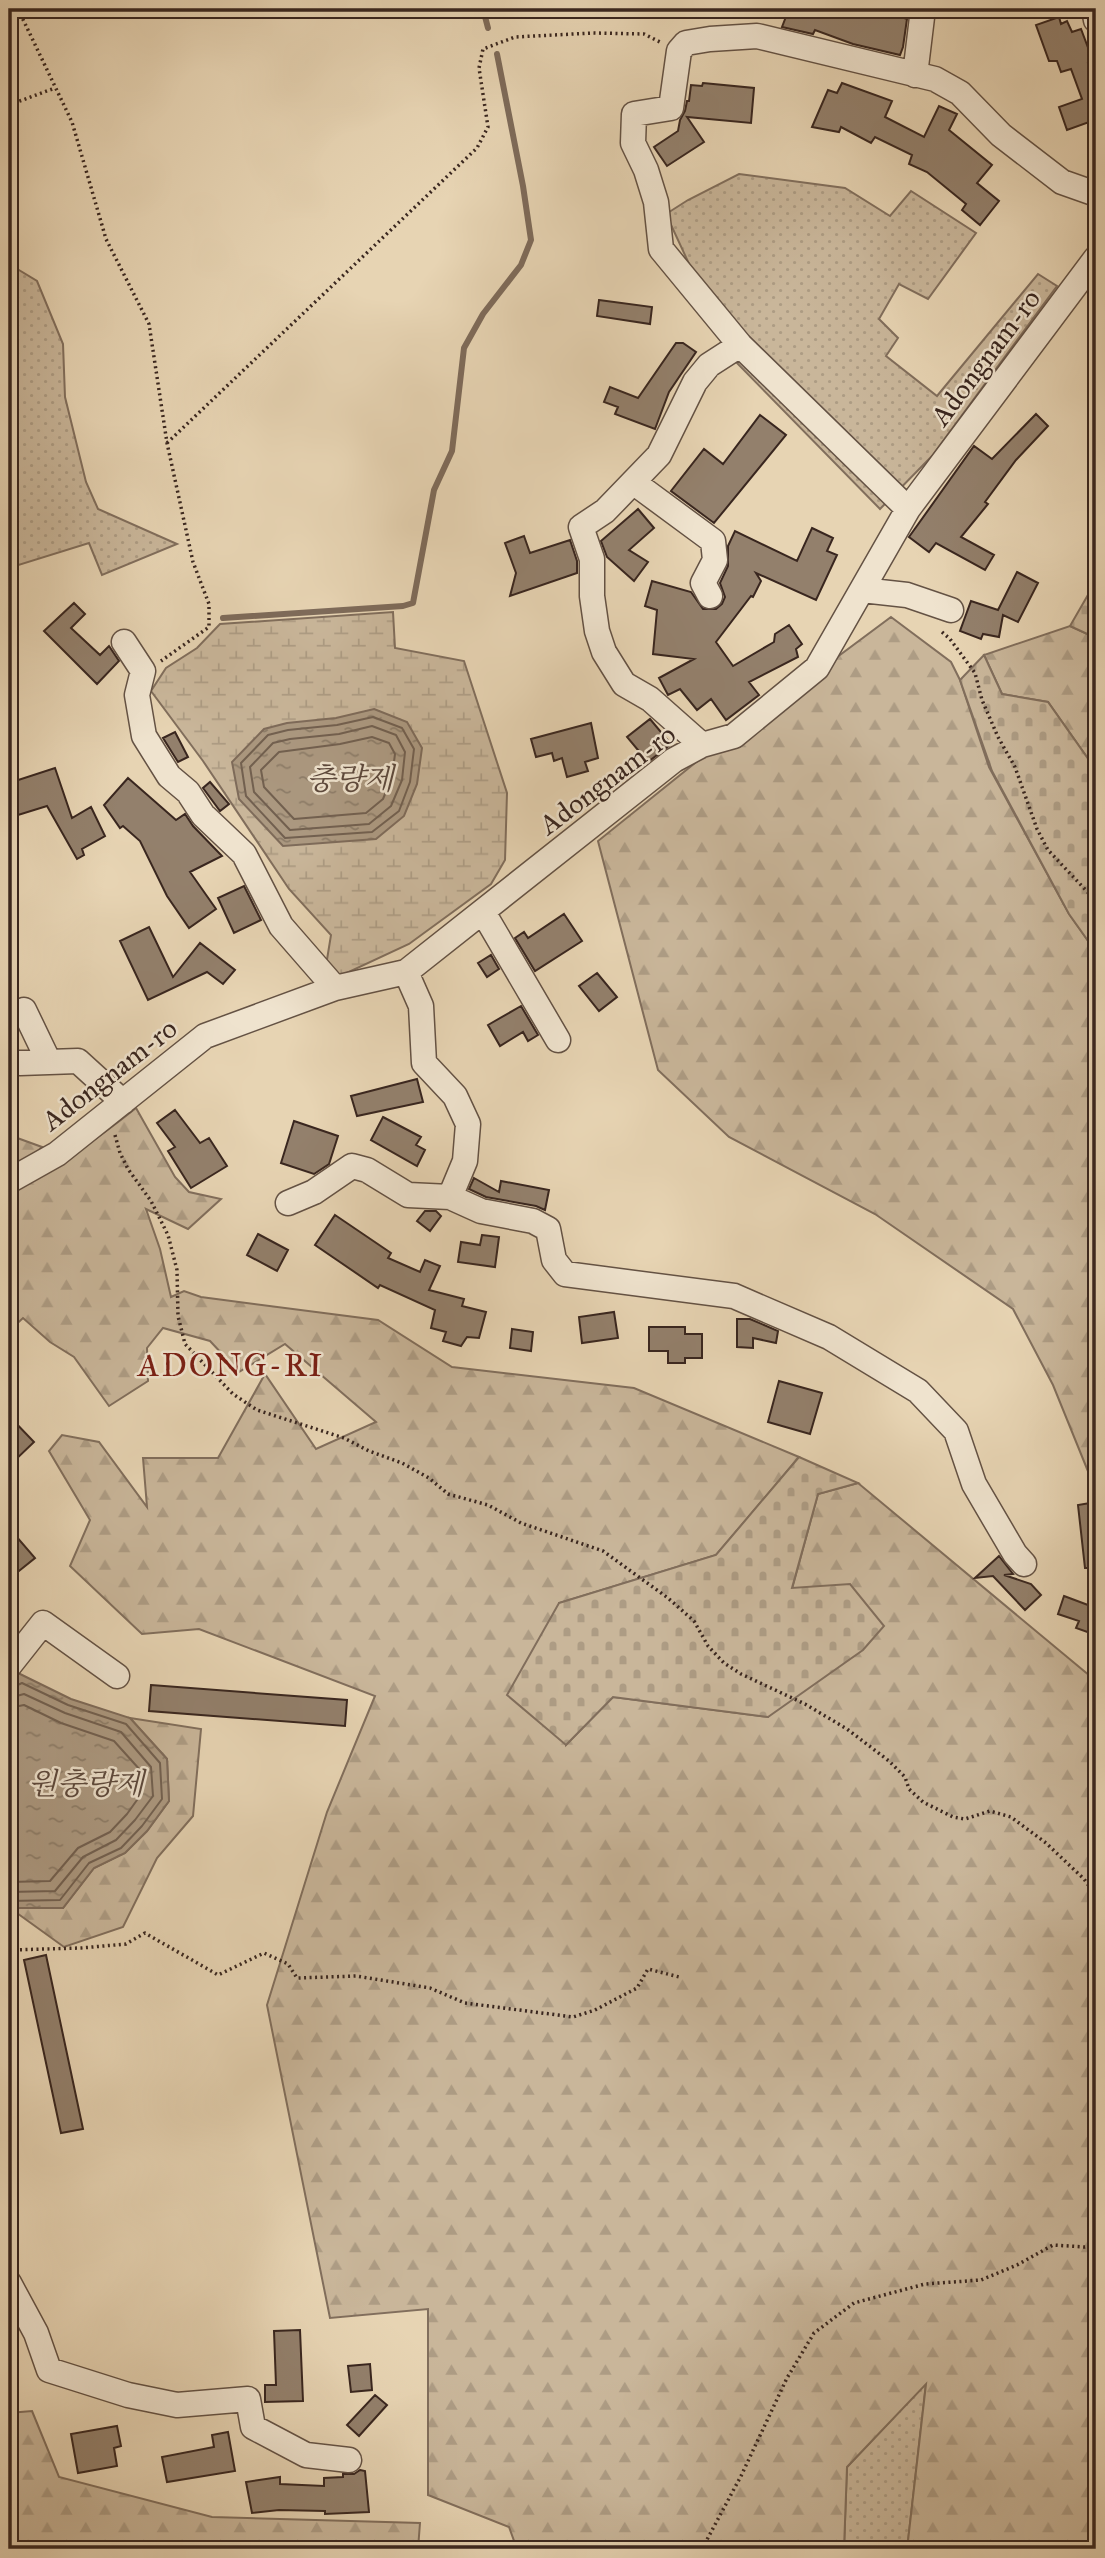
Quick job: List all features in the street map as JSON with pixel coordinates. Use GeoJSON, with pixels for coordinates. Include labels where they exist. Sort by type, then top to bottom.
{"type":"FeatureCollection","features":[{"type":"Feature","properties":{"kind":"street"},"geometry":{"type":"LineString","coordinates":[[915,75],[923,9]]}},
{"type":"Feature","properties":{"kind":"street"},"geometry":{"type":"LineString","coordinates":[[1094,9],[1096,20]]}},
{"type":"Feature","properties":{"kind":"street"},"geometry":{"type":"LineString","coordinates":[[908,509],[740,345],[661,249],[656,202],[646,170],[633,143],[634,114],[671,108],[679,51],[686,43],[710,38],[757,36],[935,79],[960,93],[1001,135],[1062,182],[1096,194]]}},
{"type":"Feature","properties":{"kind":"street","name":"Adongnam-ro"},"geometry":{"type":"LineString","coordinates":[[9,1181],[57,1154],[205,1036],[335,988],[406,972],[674,761],[702,745],[734,736],[817,668],[908,509],[1096,258]]}},
{"type":"Feature","properties":{"kind":"street"},"geometry":{"type":"LineString","coordinates":[[702,745],[650,699],[624,684],[604,652],[597,631],[592,596],[592,559],[580,527],[605,511],[659,455],[695,382],[709,365],[740,345]]}},
{"type":"Feature","properties":{"kind":"street"},"geometry":{"type":"LineString","coordinates":[[633,482],[713,541],[715,560],[704,583],[710,596]]}},
{"type":"Feature","properties":{"kind":"street"},"geometry":{"type":"LineString","coordinates":[[862,590],[907,595],[944,618]]}},
{"type":"Feature","properties":{"kind":"street"},"geometry":{"type":"LineString","coordinates":[[124,642],[143,671],[138,695],[144,736],[150,746],[169,776],[188,792],[203,814],[244,854],[281,926],[335,988]]}},
{"type":"Feature","properties":{"kind":"street"},"geometry":{"type":"LineString","coordinates":[[483,912],[558,1040]]}},
{"type":"Feature","properties":{"kind":"street"},"geometry":{"type":"LineString","coordinates":[[406,972],[421,1006],[425,1063],[455,1096],[468,1124],[465,1161],[450,1196]]}},
{"type":"Feature","properties":{"kind":"street"},"geometry":{"type":"LineString","coordinates":[[24,1010],[49,1062]]}},
{"type":"Feature","properties":{"kind":"street"},"geometry":{"type":"LineString","coordinates":[[20,1063],[78,1061],[118,1106]]}},
{"type":"Feature","properties":{"kind":"street"},"geometry":{"type":"LineString","coordinates":[[288,1203],[314,1192],[352,1166],[367,1170],[408,1195],[450,1196],[481,1211],[533,1221],[548,1230],[554,1260],[565,1274],[734,1296],[829,1337],[918,1391],[956,1431],[974,1484],[1015,1554],[1024,1564]]}},
{"type":"Feature","properties":{"kind":"street"},"geometry":{"type":"LineString","coordinates":[[9,1666],[43,1623],[117,1676]]}},
{"type":"Feature","properties":{"kind":"street"},"geometry":{"type":"LineString","coordinates":[[9,2284],[36,2333],[49,2370],[128,2395],[177,2404],[248,2399],[253,2427],[306,2455],[349,2460]]}},
{"type":"Feature","properties":{"kind":"path"},"geometry":{"type":"LineString","coordinates":[[18,9],[72,122],[106,239],[149,324],[167,443],[193,562],[209,604],[209,627],[143,671]]}},
{"type":"Feature","properties":{"kind":"path"},"geometry":{"type":"LineString","coordinates":[[167,443],[477,148],[488,127],[479,68],[482,49],[515,37],[593,33],[644,34],[679,51]]}},
{"type":"Feature","properties":{"kind":"path"},"geometry":{"type":"LineString","coordinates":[[9,105],[55,88]]}},
{"type":"Feature","properties":{"kind":"path"},"geometry":{"type":"LineString","coordinates":[[944,618],[950,639],[975,673],[982,700],[1015,767],[1037,829],[1048,850],[1096,901]]}},
{"type":"Feature","properties":{"kind":"path"},"geometry":{"type":"LineString","coordinates":[[118,1106],[113,1127],[120,1153],[151,1201],[168,1235],[177,1270],[178,1316],[185,1344],[233,1394],[257,1410],[344,1438],[402,1463],[429,1478],[448,1494],[488,1504],[522,1523],[603,1551],[668,1598],[694,1621],[708,1646],[724,1663],[741,1674],[805,1704],[847,1729],[889,1761],[905,1777],[909,1789],[923,1802],[953,1817],[965,1819],[990,1811],[1011,1817],[1046,1843],[1084,1879],[1096,1896]]}},
{"type":"Feature","properties":{"kind":"path"},"geometry":{"type":"LineString","coordinates":[[9,1950],[125,1944],[145,1933],[218,1975],[264,1953],[288,1964],[297,1978],[356,1976],[430,1988],[465,2003],[573,2017],[595,2010],[637,1987],[648,1969],[679,1977]]}},
{"type":"Feature","properties":{"kind":"path"},"geometry":{"type":"LineString","coordinates":[[702,2549],[741,2476],[787,2378],[814,2333],[854,2302],[925,2284],[981,2280],[1017,2265],[1053,2245],[1096,2245]]}},
{"type":"Feature","properties":{"kind":"green space"},"geometry":{"type":"Polygon","coordinates":[[[739,174],[845,188],[890,216],[911,191],[976,233],[928,299],[899,284],[879,319],[898,338],[886,356],[937,396],[1038,274],[1057,286],[932,456],[880,509],[733,359],[666,214],[739,174]]]}},
{"type":"Feature","properties":{"kind":"green space"},"geometry":{"type":"Polygon","coordinates":[[[9,264],[37,281],[63,344],[65,397],[86,482],[98,509],[177,544],[102,575],[89,543],[9,568],[9,264]]]}},
{"type":"Feature","properties":{"kind":"green space"},"geometry":{"type":"Polygon","coordinates":[[[1096,581],[1096,638],[1070,626],[1096,581]]]}},
{"type":"Feature","properties":{"kind":"green space"},"geometry":{"type":"Polygon","coordinates":[[[393,612],[395,648],[464,661],[507,793],[505,860],[491,884],[409,944],[323,984],[331,935],[289,889],[203,761],[151,691],[166,668],[197,648],[220,624],[393,612]]]}},
{"type":"Feature","properties":{"kind":"green space"},"geometry":{"type":"Polygon","coordinates":[[[891,617],[951,662],[960,680],[989,767],[1069,914],[1096,952],[1096,1491],[1053,1385],[1013,1309],[875,1214],[729,1137],[658,1070],[598,841],[700,759],[891,617]]]}},
{"type":"Feature","properties":{"kind":"green space"},"geometry":{"type":"Polygon","coordinates":[[[1070,626],[1096,638],[1096,770],[1048,702],[1002,694],[984,655],[1070,626]]]}},
{"type":"Feature","properties":{"kind":"green space"},"geometry":{"type":"Polygon","coordinates":[[[984,655],[1002,694],[1048,702],[1096,770],[1096,952],[1069,914],[992,771],[960,680],[984,655]]]}},
{"type":"Feature","properties":{"kind":"green space"},"geometry":{"type":"Polygon","coordinates":[[[136,1108],[175,1177],[189,1192],[221,1199],[188,1229],[146,1209],[160,1249],[171,1297],[184,1291],[201,1297],[378,1320],[452,1367],[634,1388],[799,1457],[716,1555],[559,1603],[566,1745],[613,1697],[768,1717],[792,1589],[818,1494],[858,1483],[1096,1681],[1096,2549],[910,2549],[908,2541],[926,2384],[847,2467],[844,2549],[517,2549],[509,2527],[428,2495],[428,2309],[330,2318],[267,2005],[327,1812],[375,1696],[199,1629],[142,1634],[70,1566],[90,1520],[49,1451],[62,1435],[99,1442],[147,1507],[143,1458],[218,1458],[265,1374],[316,1449],[376,1422],[285,1344],[239,1372],[210,1341],[163,1328],[147,1348],[148,1381],[109,1406],[74,1357],[50,1342],[23,1318],[9,1331],[9,1189],[75,1153],[136,1108]]]}},
{"type":"Feature","properties":{"kind":"green space"},"geometry":{"type":"Polygon","coordinates":[[[9,1135],[42,1147],[21,1168],[9,1174],[9,1135]]]}},
{"type":"Feature","properties":{"kind":"green space"},"geometry":{"type":"Polygon","coordinates":[[[799,1457],[858,1483],[818,1494],[792,1588],[850,1584],[884,1626],[863,1650],[768,1717],[613,1697],[566,1745],[507,1695],[559,1603],[716,1555],[799,1457]]]}},
{"type":"Feature","properties":{"kind":"green space"},"geometry":{"type":"Polygon","coordinates":[[[130,1718],[201,1729],[193,1816],[157,1858],[123,1927],[64,1947],[10,1908],[63,1908],[94,1868],[125,1853],[147,1831],[169,1801],[167,1759],[130,1718]]]}},
{"type":"Feature","properties":{"kind":"green space"},"geometry":{"type":"Polygon","coordinates":[[[926,2383],[908,2541],[910,2549],[844,2549],[847,2467],[926,2383]]]}},
{"type":"Feature","properties":{"kind":"green space"},"geometry":{"type":"Polygon","coordinates":[[[32,2411],[59,2477],[212,2517],[420,2523],[418,2549],[9,2549],[9,2413],[32,2411]]]}},
{"type":"Feature","properties":{"kind":"water","name":"충량제"},"geometry":{"type":"Polygon","coordinates":[[[374,709],[407,722],[422,748],[417,784],[404,816],[376,839],[283,846],[239,799],[232,762],[264,729],[374,709]]]}},
{"type":"Feature","properties":{"kind":"water","name":"원충량제"},"geometry":{"type":"Polygon","coordinates":[[[18,1673],[71,1699],[130,1718],[167,1759],[169,1801],[147,1831],[125,1853],[94,1868],[63,1908],[9,1908],[9,1685],[18,1673]]]}},
{"type":"Feature","properties":{"kind":"building"},"geometry":{"type":"Polygon","coordinates":[[[789,9],[880,9],[907,19],[903,47],[900,55],[853,44],[815,30],[813,34],[782,27],[789,9]]]}},
{"type":"Feature","properties":{"kind":"building"},"geometry":{"type":"Polygon","coordinates":[[[1059,17],[1061,24],[1067,21],[1072,32],[1081,29],[1093,61],[1088,63],[1096,88],[1096,134],[1093,134],[1089,122],[1067,130],[1059,107],[1082,99],[1071,69],[1061,72],[1057,61],[1049,61],[1036,25],[1059,17]]]}},
{"type":"Feature","properties":{"kind":"building"},"geometry":{"type":"Polygon","coordinates":[[[703,83],[754,88],[751,123],[687,117],[704,142],[667,166],[654,147],[678,131],[689,101],[691,85],[702,86],[703,83]]]}},
{"type":"Feature","properties":{"kind":"building"},"geometry":{"type":"Polygon","coordinates":[[[842,83],[892,101],[885,117],[924,137],[939,106],[957,114],[949,130],[992,165],[977,183],[999,201],[980,225],[962,210],[966,204],[927,172],[909,164],[912,155],[875,137],[871,143],[841,127],[839,132],[812,127],[828,90],[837,93],[842,83]]]}},
{"type":"Feature","properties":{"kind":"building"},"geometry":{"type":"Polygon","coordinates":[[[599,300],[652,307],[650,324],[597,316],[599,300]]]}},
{"type":"Feature","properties":{"kind":"building"},"geometry":{"type":"Polygon","coordinates":[[[676,343],[683,343],[696,352],[669,392],[655,429],[615,414],[618,407],[604,402],[610,387],[638,398],[676,343]]]}},
{"type":"Feature","properties":{"kind":"building"},"geometry":{"type":"Polygon","coordinates":[[[1036,414],[1048,426],[1016,460],[985,502],[988,504],[961,537],[994,555],[985,570],[936,543],[929,552],[909,537],[974,446],[992,459],[1036,414]]]}},
{"type":"Feature","properties":{"kind":"building"},"geometry":{"type":"Polygon","coordinates":[[[760,415],[786,435],[714,523],[671,491],[704,449],[723,464],[760,415]]]}},
{"type":"Feature","properties":{"kind":"building"},"geometry":{"type":"Polygon","coordinates":[[[638,509],[654,528],[629,550],[648,562],[634,581],[607,557],[601,541],[638,509]]]}},
{"type":"Feature","properties":{"kind":"building"},"geometry":{"type":"Polygon","coordinates":[[[812,528],[833,538],[827,551],[837,555],[816,600],[756,573],[761,581],[753,597],[751,596],[716,642],[733,666],[774,642],[775,634],[789,625],[802,644],[796,649],[798,657],[749,682],[759,695],[726,720],[711,699],[697,710],[680,689],[668,695],[659,678],[694,659],[653,654],[657,610],[645,606],[652,581],[691,592],[703,609],[716,609],[725,597],[720,583],[728,566],[728,546],[735,531],[797,561],[812,528]]]}},
{"type":"Feature","properties":{"kind":"building"},"geometry":{"type":"Polygon","coordinates":[[[524,536],[530,553],[570,540],[577,561],[577,573],[510,596],[516,573],[505,543],[524,536]]]}},
{"type":"Feature","properties":{"kind":"building"},"geometry":{"type":"Polygon","coordinates":[[[1017,572],[1038,583],[1018,622],[1003,615],[999,637],[983,634],[981,639],[960,631],[971,601],[998,610],[1017,572]]]}},
{"type":"Feature","properties":{"kind":"building"},"geometry":{"type":"Polygon","coordinates":[[[74,603],[85,614],[71,628],[100,655],[109,646],[119,661],[97,684],[44,631],[74,603]]]}},
{"type":"Feature","properties":{"kind":"building"},"geometry":{"type":"Polygon","coordinates":[[[650,719],[671,744],[648,762],[627,737],[650,719]]]}},
{"type":"Feature","properties":{"kind":"building"},"geometry":{"type":"Polygon","coordinates":[[[591,723],[598,758],[585,762],[588,771],[567,777],[562,758],[554,761],[552,753],[536,757],[531,739],[591,723]]]}},
{"type":"Feature","properties":{"kind":"building"},"geometry":{"type":"Polygon","coordinates":[[[175,732],[188,757],[178,762],[163,738],[175,732]]]}},
{"type":"Feature","properties":{"kind":"building"},"geometry":{"type":"Polygon","coordinates":[[[55,768],[72,818],[91,807],[105,836],[82,849],[84,855],[77,859],[47,806],[18,815],[9,787],[9,783],[55,768]]]}},
{"type":"Feature","properties":{"kind":"building"},"geometry":{"type":"Polygon","coordinates":[[[128,778],[176,820],[185,814],[222,856],[190,872],[216,909],[189,928],[167,896],[140,841],[123,826],[120,828],[104,805],[128,778]]]}},
{"type":"Feature","properties":{"kind":"building"},"geometry":{"type":"Polygon","coordinates":[[[210,782],[229,804],[220,811],[203,788],[210,782]]]}},
{"type":"Feature","properties":{"kind":"building"},"geometry":{"type":"Polygon","coordinates":[[[244,886],[261,920],[234,933],[218,898],[244,886]]]}},
{"type":"Feature","properties":{"kind":"building"},"geometry":{"type":"Polygon","coordinates":[[[564,914],[582,941],[535,971],[515,938],[524,932],[528,938],[564,914]]]}},
{"type":"Feature","properties":{"kind":"building"},"geometry":{"type":"Polygon","coordinates":[[[149,927],[173,977],[200,943],[235,970],[223,984],[207,972],[148,1000],[120,941],[149,927]]]}},
{"type":"Feature","properties":{"kind":"building"},"geometry":{"type":"Polygon","coordinates":[[[491,955],[499,969],[487,977],[478,963],[491,955]]]}},
{"type":"Feature","properties":{"kind":"building"},"geometry":{"type":"Polygon","coordinates":[[[597,973],[617,997],[599,1011],[579,986],[597,973]]]}},
{"type":"Feature","properties":{"kind":"building"},"geometry":{"type":"Polygon","coordinates":[[[521,1006],[538,1035],[528,1041],[523,1032],[500,1046],[488,1025],[521,1006]]]}},
{"type":"Feature","properties":{"kind":"building"},"geometry":{"type":"Polygon","coordinates":[[[417,1079],[423,1102],[357,1116],[351,1096],[417,1079]]]}},
{"type":"Feature","properties":{"kind":"building"},"geometry":{"type":"Polygon","coordinates":[[[175,1110],[200,1143],[209,1138],[227,1166],[191,1188],[168,1151],[175,1147],[157,1123],[175,1110]]]}},
{"type":"Feature","properties":{"kind":"building"},"geometry":{"type":"Polygon","coordinates":[[[383,1117],[421,1137],[416,1145],[425,1150],[417,1166],[371,1140],[383,1117]]]}},
{"type":"Feature","properties":{"kind":"building"},"geometry":{"type":"Polygon","coordinates":[[[294,1121],[338,1136],[329,1164],[314,1174],[281,1163],[294,1121]]]}},
{"type":"Feature","properties":{"kind":"building"},"geometry":{"type":"Polygon","coordinates":[[[474,1178],[499,1192],[501,1181],[549,1190],[545,1210],[486,1197],[469,1189],[474,1178]]]}},
{"type":"Feature","properties":{"kind":"building"},"geometry":{"type":"Polygon","coordinates":[[[425,1211],[436,1211],[441,1216],[430,1231],[417,1221],[425,1211]]]}},
{"type":"Feature","properties":{"kind":"building"},"geometry":{"type":"Polygon","coordinates":[[[335,1215],[391,1253],[388,1258],[420,1272],[425,1260],[440,1266],[429,1290],[464,1299],[462,1306],[486,1312],[479,1338],[467,1337],[461,1346],[443,1341],[446,1332],[431,1328],[435,1310],[380,1285],[378,1288],[315,1245],[335,1215]]]}},
{"type":"Feature","properties":{"kind":"building"},"geometry":{"type":"Polygon","coordinates":[[[258,1234],[288,1250],[277,1271],[247,1255],[258,1234]]]}},
{"type":"Feature","properties":{"kind":"building"},"geometry":{"type":"Polygon","coordinates":[[[482,1235],[499,1237],[495,1267],[458,1262],[461,1242],[480,1245],[482,1235]]]}},
{"type":"Feature","properties":{"kind":"building"},"geometry":{"type":"Polygon","coordinates":[[[614,1312],[618,1338],[582,1343],[579,1317],[614,1312]]]}},
{"type":"Feature","properties":{"kind":"building"},"geometry":{"type":"Polygon","coordinates":[[[737,1319],[750,1319],[778,1331],[776,1343],[753,1338],[753,1348],[737,1347],[737,1319]]]}},
{"type":"Feature","properties":{"kind":"building"},"geometry":{"type":"Polygon","coordinates":[[[649,1327],[685,1327],[685,1334],[702,1334],[702,1358],[685,1358],[685,1363],[668,1363],[668,1351],[649,1351],[649,1327]]]}},
{"type":"Feature","properties":{"kind":"building"},"geometry":{"type":"Polygon","coordinates":[[[512,1329],[533,1332],[531,1351],[510,1348],[512,1329]]]}},
{"type":"Feature","properties":{"kind":"building"},"geometry":{"type":"Polygon","coordinates":[[[779,1381],[822,1393],[810,1434],[768,1422],[779,1381]]]}},
{"type":"Feature","properties":{"kind":"building"},"geometry":{"type":"Polygon","coordinates":[[[9,1416],[34,1442],[9,1466],[9,1416]]]}},
{"type":"Feature","properties":{"kind":"building"},"geometry":{"type":"Polygon","coordinates":[[[1096,1502],[1096,1568],[1085,1568],[1078,1505],[1096,1502]]]}},
{"type":"Feature","properties":{"kind":"building"},"geometry":{"type":"Polygon","coordinates":[[[9,1528],[35,1558],[9,1579],[9,1528]]]}},
{"type":"Feature","properties":{"kind":"building"},"geometry":{"type":"Polygon","coordinates":[[[999,1556],[1013,1574],[1004,1575],[1031,1584],[1041,1595],[1025,1610],[993,1576],[975,1578],[999,1556]]]}},
{"type":"Feature","properties":{"kind":"building"},"geometry":{"type":"Polygon","coordinates":[[[1064,1596],[1096,1608],[1096,1635],[1076,1628],[1079,1621],[1058,1614],[1064,1596]]]}},
{"type":"Feature","properties":{"kind":"building"},"geometry":{"type":"Polygon","coordinates":[[[151,1685],[347,1700],[345,1726],[149,1711],[151,1685]]]}},
{"type":"Feature","properties":{"kind":"building"},"geometry":{"type":"Polygon","coordinates":[[[46,1955],[83,2129],[61,2133],[24,1960],[46,1955]]]}},
{"type":"Feature","properties":{"kind":"building"},"geometry":{"type":"Polygon","coordinates":[[[300,2330],[303,2401],[265,2402],[265,2385],[276,2385],[274,2331],[300,2330]]]}},
{"type":"Feature","properties":{"kind":"building"},"geometry":{"type":"Polygon","coordinates":[[[370,2364],[372,2390],[351,2392],[348,2366],[370,2364]]]}},
{"type":"Feature","properties":{"kind":"building"},"geometry":{"type":"Polygon","coordinates":[[[375,2395],[387,2405],[359,2436],[347,2425],[375,2395]]]}},
{"type":"Feature","properties":{"kind":"building"},"geometry":{"type":"Polygon","coordinates":[[[117,2426],[121,2446],[114,2448],[117,2466],[78,2473],[71,2434],[117,2426]]]}},
{"type":"Feature","properties":{"kind":"building"},"geometry":{"type":"Polygon","coordinates":[[[228,2432],[235,2471],[167,2482],[162,2457],[214,2447],[212,2435],[228,2432]]]}},
{"type":"Feature","properties":{"kind":"building"},"geometry":{"type":"Polygon","coordinates":[[[360,2470],[365,2471],[369,2512],[325,2514],[325,2511],[279,2510],[252,2513],[246,2482],[280,2477],[280,2484],[324,2486],[324,2478],[343,2477],[343,2474],[354,2474],[360,2470]]]}},
{"type":"Feature","properties":{"kind":"waterway"},"geometry":{"type":"LineString","coordinates":[[483,9],[488,28]]}},
{"type":"Feature","properties":{"kind":"waterway"},"geometry":{"type":"LineString","coordinates":[[223,618],[403,606],[413,603],[434,490],[452,451],[464,348],[483,314],[521,265],[531,240],[497,54]]}},
{"type":"Feature","properties":{"kind":"district","name":"ADONG-RI"},"geometry":{"type":"Point","coordinates":[231,1365]}}]}
